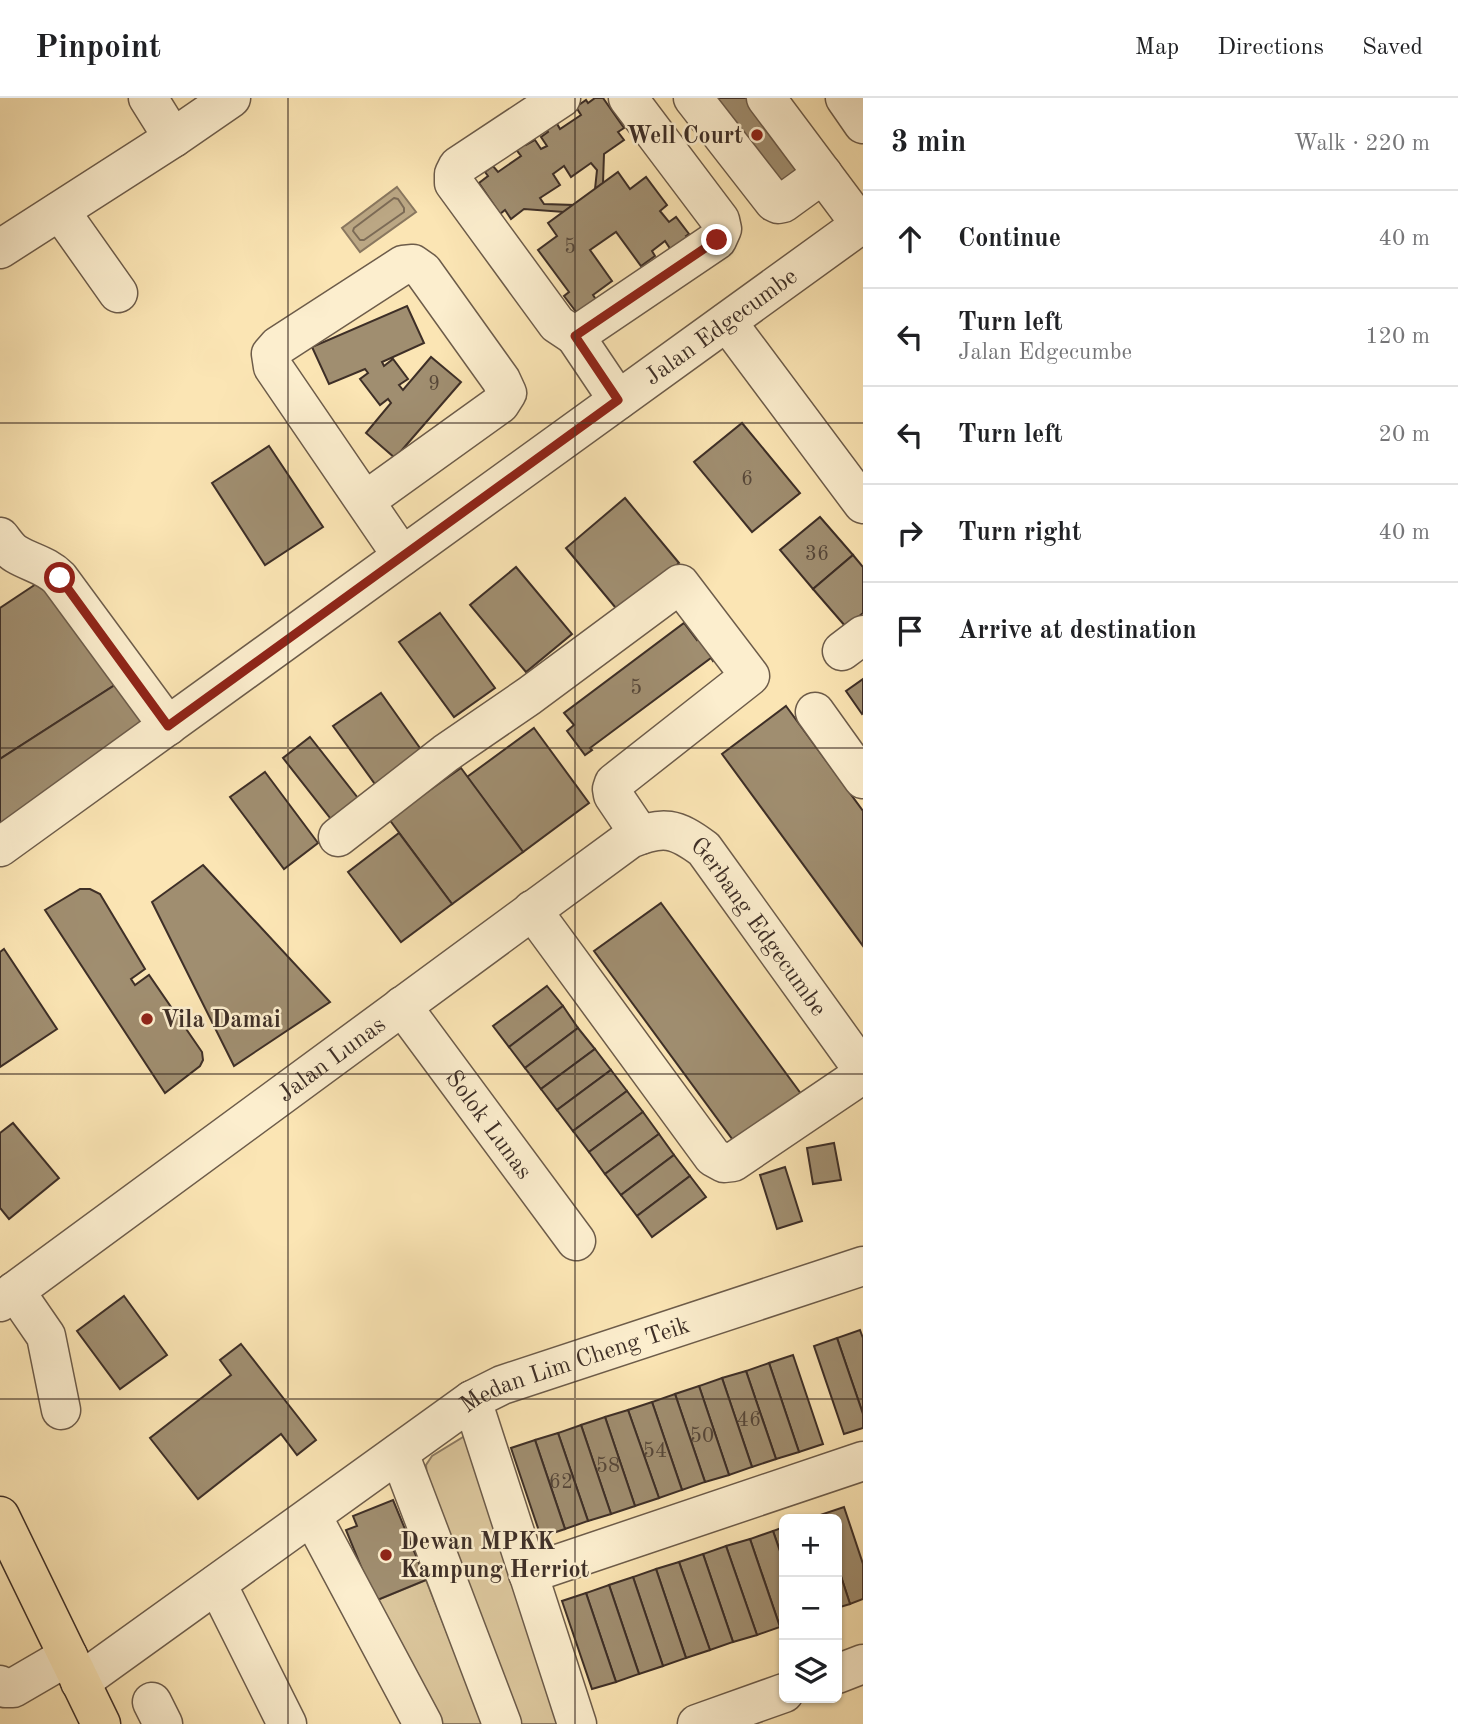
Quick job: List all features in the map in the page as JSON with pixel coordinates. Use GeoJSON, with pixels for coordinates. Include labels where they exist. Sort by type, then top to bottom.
{"type":"FeatureCollection","features":[{"type":"Feature","properties":{"kind":"main road"},"geometry":{"type":"LineString","coordinates":[[0,1516],[101,1724]]}},
{"type":"Feature","properties":{"kind":"street"},"geometry":{"type":"LineString","coordinates":[[148,98],[173,138]]}},
{"type":"Feature","properties":{"kind":"street"},"geometry":{"type":"LineString","coordinates":[[0,249],[231,98]]}},
{"type":"Feature","properties":{"kind":"street"},"geometry":{"type":"LineString","coordinates":[[561,98],[457,166],[453,174],[454,183],[557,324],[575,336],[618,400]]}},
{"type":"Feature","properties":{"kind":"street"},"geometry":{"type":"LineString","coordinates":[[575,336],[717,240],[722,229],[720,219],[628,98]]}},
{"type":"Feature","properties":{"kind":"street"},"geometry":{"type":"LineString","coordinates":[[693,98],[774,202],[783,203],[822,174]]}},
{"type":"Feature","properties":{"kind":"street"},"geometry":{"type":"LineString","coordinates":[[765,98],[862,224]]}},
{"type":"Feature","properties":{"kind":"street"},"geometry":{"type":"LineString","coordinates":[[845,98],[863,124]]}},
{"type":"Feature","properties":{"kind":"street"},"geometry":{"type":"LineString","coordinates":[[60,211],[118,293]]}},
{"type":"Feature","properties":{"kind":"street","name":"Jalan Edgecumbe"},"geometry":{"type":"LineString","coordinates":[[0,847],[862,224]]}},
{"type":"Feature","properties":{"kind":"street"},"geometry":{"type":"LineString","coordinates":[[365,501],[500,404],[507,393],[501,380],[423,271],[414,264],[403,265],[278,346],[271,355],[273,367],[402,556]]}},
{"type":"Feature","properties":{"kind":"street"},"geometry":{"type":"LineString","coordinates":[[727,321],[863,503]]}},
{"type":"Feature","properties":{"kind":"street"},"geometry":{"type":"LineString","coordinates":[[0,537],[18,555],[51,570],[60,578],[168,726]]}},
{"type":"Feature","properties":{"kind":"street"},"geometry":{"type":"LineString","coordinates":[[338,837],[446,753],[680,584],[750,676],[614,783],[613,795],[654,832]]}},
{"type":"Feature","properties":{"kind":"street"},"geometry":{"type":"LineString","coordinates":[[815,712],[863,779]]}},
{"type":"Feature","properties":{"kind":"street","name":"Jalan Lunas"},"geometry":{"type":"LineString","coordinates":[[7,1297],[630,839],[654,832]]}},
{"type":"Feature","properties":{"kind":"street","name":"Gerbang Edgecumbe"},"geometry":{"type":"LineString","coordinates":[[654,832],[687,836],[704,849],[863,1072]]}},
{"type":"Feature","properties":{"kind":"street"},"geometry":{"type":"LineString","coordinates":[[532,910],[713,1157],[724,1163],[733,1162],[863,1072]]}},
{"type":"Feature","properties":{"kind":"street","name":"Solok Lunas"},"geometry":{"type":"LineString","coordinates":[[402,1006],[576,1241]]}},
{"type":"Feature","properties":{"kind":"street","name":"Medan Lim Cheng Teik"},"geometry":{"type":"LineString","coordinates":[[0,1685],[13,1688],[74,1669],[217,1584],[472,1400],[502,1385],[863,1266]]}},
{"type":"Feature","properties":{"kind":"street"},"geometry":{"type":"LineString","coordinates":[[7,1297],[46,1336],[61,1410]]}},
{"type":"Feature","properties":{"kind":"street"},"geometry":{"type":"LineString","coordinates":[[472,1400],[578,1724]]}},
{"type":"Feature","properties":{"kind":"street"},"geometry":{"type":"LineString","coordinates":[[399,1453],[502,1724]]}},
{"type":"Feature","properties":{"kind":"street"},"geometry":{"type":"LineString","coordinates":[[528,1574],[863,1461]]}},
{"type":"Feature","properties":{"kind":"street"},"geometry":{"type":"LineString","coordinates":[[312,1516],[423,1724]]}},
{"type":"Feature","properties":{"kind":"street"},"geometry":{"type":"LineString","coordinates":[[217,1584],[287,1724]]}},
{"type":"Feature","properties":{"kind":"street"},"geometry":{"type":"LineString","coordinates":[[842,1672],[863,1664]]}},
{"type":"Feature","properties":{"kind":"street"},"geometry":{"type":"LineString","coordinates":[[697,1724],[779,1695]]}},
{"type":"Feature","properties":{"kind":"shaded area"},"geometry":{"type":"Polygon","coordinates":[[[473,1431],[568,1724],[521,1724],[427,1476],[426,1465],[432,1456],[473,1431]]]}},
{"type":"Feature","properties":{"kind":"shaded area"},"geometry":{"type":"Polygon","coordinates":[[[426,1580],[483,1724],[438,1724],[375,1601],[426,1580]]]}},
{"type":"Feature","properties":{"kind":"water"},"geometry":{"type":"Polygon","coordinates":[[[397,187],[416,212],[360,252],[342,228],[397,187]]]}},
{"type":"Feature","properties":{"kind":"building"},"geometry":{"type":"Polygon","coordinates":[[[595,98],[603,98],[624,128],[618,132],[624,140],[604,154],[603,183],[595,189],[597,170],[591,163],[571,177],[564,166],[553,174],[560,185],[540,198],[544,204],[573,205],[564,212],[524,209],[511,219],[505,210],[500,214],[479,183],[488,176],[485,172],[493,166],[498,172],[521,156],[515,148],[524,142],[526,145],[535,140],[541,149],[547,146],[541,137],[548,132],[546,128],[556,122],[560,129],[581,115],[576,107],[595,98]]]}},
{"type":"Feature","properties":{"kind":"building","name":"Well Court"},"geometry":{"type":"Polygon","coordinates":[[[702,98],[755,98],[812,173],[778,198],[702,98]]]}},
{"type":"Feature","properties":{"kind":"building"},"geometry":{"type":"Polygon","coordinates":[[[618,172],[630,189],[646,177],[667,205],[660,211],[669,222],[676,217],[689,234],[686,236],[688,239],[671,250],[665,241],[652,251],[655,256],[641,266],[616,232],[590,250],[612,281],[593,295],[597,301],[577,313],[564,296],[569,292],[538,250],[557,236],[548,223],[618,172]]]}},
{"type":"Feature","properties":{"kind":"building"},"geometry":{"type":"Polygon","coordinates":[[[407,306],[424,343],[382,362],[384,366],[393,359],[408,379],[399,385],[403,390],[431,357],[461,382],[395,458],[366,433],[391,403],[388,399],[380,405],[360,379],[368,373],[365,369],[329,384],[312,347],[407,306]]]}},
{"type":"Feature","properties":{"kind":"building"},"geometry":{"type":"Polygon","coordinates":[[[742,423],[800,493],[752,532],[694,462],[742,423]]]}},
{"type":"Feature","properties":{"kind":"building"},"geometry":{"type":"Polygon","coordinates":[[[269,446],[323,527],[265,565],[212,483],[269,446]]]}},
{"type":"Feature","properties":{"kind":"building"},"geometry":{"type":"Polygon","coordinates":[[[625,498],[679,563],[620,613],[566,548],[625,498]]]}},
{"type":"Feature","properties":{"kind":"building"},"geometry":{"type":"Polygon","coordinates":[[[820,517],[853,555],[813,589],[780,550],[820,517]]]}},
{"type":"Feature","properties":{"kind":"building"},"geometry":{"type":"Polygon","coordinates":[[[853,555],[863,567],[863,613],[846,627],[813,589],[853,555]]]}},
{"type":"Feature","properties":{"kind":"building"},"geometry":{"type":"Polygon","coordinates":[[[516,567],[572,634],[526,672],[470,605],[516,567]]]}},
{"type":"Feature","properties":{"kind":"building"},"geometry":{"type":"Polygon","coordinates":[[[42,580],[118,683],[0,759],[0,608],[42,580]]]}},
{"type":"Feature","properties":{"kind":"building"},"geometry":{"type":"Polygon","coordinates":[[[440,613],[495,688],[454,717],[399,642],[440,613]]]}},
{"type":"Feature","properties":{"kind":"building"},"geometry":{"type":"Polygon","coordinates":[[[684,623],[697,640],[705,634],[721,655],[713,661],[711,658],[590,748],[592,750],[585,755],[567,731],[574,725],[564,713],[684,623]]]}},
{"type":"Feature","properties":{"kind":"building"},"geometry":{"type":"Polygon","coordinates":[[[863,679],[863,713],[862,714],[846,691],[863,679]]]}},
{"type":"Feature","properties":{"kind":"building"},"geometry":{"type":"Polygon","coordinates":[[[118,683],[145,725],[0,826],[0,759],[118,683]]]}},
{"type":"Feature","properties":{"kind":"building"},"geometry":{"type":"Polygon","coordinates":[[[381,693],[427,758],[380,791],[333,726],[381,693]]]}},
{"type":"Feature","properties":{"kind":"building"},"geometry":{"type":"Polygon","coordinates":[[[786,706],[863,811],[863,946],[722,754],[786,706]]]}},
{"type":"Feature","properties":{"kind":"building"},"geometry":{"type":"Polygon","coordinates":[[[534,728],[589,803],[523,852],[467,777],[534,728]]]}},
{"type":"Feature","properties":{"kind":"building"},"geometry":{"type":"Polygon","coordinates":[[[310,737],[365,807],[338,828],[283,758],[310,737]]]}},
{"type":"Feature","properties":{"kind":"building"},"geometry":{"type":"Polygon","coordinates":[[[461,768],[523,852],[452,904],[389,819],[461,768]]]}},
{"type":"Feature","properties":{"kind":"building"},"geometry":{"type":"Polygon","coordinates":[[[265,772],[318,843],[284,869],[230,797],[265,772]]]}},
{"type":"Feature","properties":{"kind":"building"},"geometry":{"type":"Polygon","coordinates":[[[399,833],[452,904],[401,942],[348,872],[399,833]]]}},
{"type":"Feature","properties":{"kind":"building"},"geometry":{"type":"Polygon","coordinates":[[[203,865],[330,1002],[234,1066],[152,902],[203,865]]]}},
{"type":"Feature","properties":{"kind":"building","name":"Vila Damai"},"geometry":{"type":"Polygon","coordinates":[[[80,889],[90,889],[100,894],[145,969],[131,979],[135,985],[149,975],[202,1052],[203,1060],[200,1066],[165,1093],[45,910],[80,889]]]}},
{"type":"Feature","properties":{"kind":"building"},"geometry":{"type":"Polygon","coordinates":[[[661,903],[807,1102],[741,1151],[594,951],[661,903]]]}},
{"type":"Feature","properties":{"kind":"building"},"geometry":{"type":"Polygon","coordinates":[[[4,949],[57,1029],[0,1067],[0,952],[4,949]]]}},
{"type":"Feature","properties":{"kind":"building"},"geometry":{"type":"Polygon","coordinates":[[[547,986],[563,1006],[509,1047],[493,1026],[547,986]]]}},
{"type":"Feature","properties":{"kind":"building"},"geometry":{"type":"Polygon","coordinates":[[[563,1006],[578,1028],[525,1068],[509,1047],[563,1006]]]}},
{"type":"Feature","properties":{"kind":"building"},"geometry":{"type":"Polygon","coordinates":[[[578,1028],[595,1049],[541,1089],[525,1068],[578,1028]]]}},
{"type":"Feature","properties":{"kind":"building"},"geometry":{"type":"Polygon","coordinates":[[[595,1049],[611,1070],[557,1110],[541,1089],[595,1049]]]}},
{"type":"Feature","properties":{"kind":"building"},"geometry":{"type":"Polygon","coordinates":[[[611,1070],[627,1091],[573,1131],[557,1110],[611,1070]]]}},
{"type":"Feature","properties":{"kind":"building"},"geometry":{"type":"Polygon","coordinates":[[[627,1091],[643,1112],[589,1152],[573,1131],[627,1091]]]}},
{"type":"Feature","properties":{"kind":"building"},"geometry":{"type":"Polygon","coordinates":[[[643,1112],[659,1134],[605,1174],[589,1152],[643,1112]]]}},
{"type":"Feature","properties":{"kind":"building"},"geometry":{"type":"Polygon","coordinates":[[[13,1123],[59,1178],[9,1219],[0,1208],[0,1133],[13,1123]]]}},
{"type":"Feature","properties":{"kind":"building"},"geometry":{"type":"Polygon","coordinates":[[[659,1134],[674,1155],[621,1195],[605,1174],[659,1134]]]}},
{"type":"Feature","properties":{"kind":"building"},"geometry":{"type":"Polygon","coordinates":[[[834,1143],[841,1180],[813,1184],[807,1148],[834,1143]]]}},
{"type":"Feature","properties":{"kind":"building"},"geometry":{"type":"Polygon","coordinates":[[[674,1155],[690,1176],[637,1216],[621,1195],[674,1155]]]}},
{"type":"Feature","properties":{"kind":"building"},"geometry":{"type":"Polygon","coordinates":[[[785,1167],[802,1221],[777,1229],[760,1175],[785,1167]]]}},
{"type":"Feature","properties":{"kind":"building"},"geometry":{"type":"Polygon","coordinates":[[[690,1176],[706,1197],[652,1237],[637,1216],[690,1176]]]}},
{"type":"Feature","properties":{"kind":"building"},"geometry":{"type":"Polygon","coordinates":[[[124,1296],[167,1355],[120,1389],[77,1331],[124,1296]]]}},
{"type":"Feature","properties":{"kind":"building"},"geometry":{"type":"Polygon","coordinates":[[[860,1330],[863,1338],[863,1414],[837,1338],[860,1330]]]}},
{"type":"Feature","properties":{"kind":"building"},"geometry":{"type":"Polygon","coordinates":[[[837,1338],[863,1414],[863,1428],[844,1434],[814,1346],[837,1338]]]}},
{"type":"Feature","properties":{"kind":"building"},"geometry":{"type":"Polygon","coordinates":[[[241,1344],[316,1440],[297,1455],[281,1434],[198,1499],[150,1438],[231,1375],[220,1360],[241,1344]]]}},
{"type":"Feature","properties":{"kind":"building"},"geometry":{"type":"Polygon","coordinates":[[[793,1355],[823,1444],[799,1452],[769,1363],[793,1355]]]}},
{"type":"Feature","properties":{"kind":"building"},"geometry":{"type":"Polygon","coordinates":[[[769,1363],[799,1452],[776,1459],[746,1371],[769,1363]]]}},
{"type":"Feature","properties":{"kind":"building"},"geometry":{"type":"Polygon","coordinates":[[[746,1371],[776,1459],[752,1467],[722,1378],[746,1371]]]}},
{"type":"Feature","properties":{"kind":"building"},"geometry":{"type":"Polygon","coordinates":[[[722,1378],[752,1467],[729,1475],[699,1386],[722,1378]]]}},
{"type":"Feature","properties":{"kind":"building"},"geometry":{"type":"Polygon","coordinates":[[[699,1386],[729,1475],[705,1482],[675,1394],[699,1386]]]}},
{"type":"Feature","properties":{"kind":"building"},"geometry":{"type":"Polygon","coordinates":[[[675,1394],[705,1482],[682,1490],[652,1402],[675,1394]]]}},
{"type":"Feature","properties":{"kind":"building"},"geometry":{"type":"Polygon","coordinates":[[[652,1402],[682,1490],[659,1498],[628,1410],[652,1402]]]}},
{"type":"Feature","properties":{"kind":"building"},"geometry":{"type":"Polygon","coordinates":[[[628,1410],[659,1498],[635,1506],[605,1417],[628,1410]]]}},
{"type":"Feature","properties":{"kind":"building"},"geometry":{"type":"Polygon","coordinates":[[[605,1417],[635,1506],[611,1514],[581,1425],[605,1417]]]}},
{"type":"Feature","properties":{"kind":"building"},"geometry":{"type":"Polygon","coordinates":[[[581,1425],[611,1514],[588,1521],[558,1433],[581,1425]]]}},
{"type":"Feature","properties":{"kind":"building"},"geometry":{"type":"Polygon","coordinates":[[[558,1433],[588,1521],[565,1529],[535,1440],[558,1433]]]}},
{"type":"Feature","properties":{"kind":"building"},"geometry":{"type":"Polygon","coordinates":[[[535,1440],[565,1529],[541,1537],[511,1448],[535,1440]]]}},
{"type":"Feature","properties":{"kind":"building","name":"Dewan MPKK Kampung Herriot"},"geometry":{"type":"Polygon","coordinates":[[[393,1500],[426,1580],[375,1601],[346,1530],[357,1526],[353,1516],[393,1500]]]}},
{"type":"Feature","properties":{"kind":"building"},"geometry":{"type":"Polygon","coordinates":[[[844,1507],[863,1564],[863,1599],[850,1604],[842,1579],[842,1514],[823,1514],[844,1507]]]}},
{"type":"Feature","properties":{"kind":"building"},"geometry":{"type":"Polygon","coordinates":[[[779,1529],[779,1548],[773,1531],[779,1529]]]}},
{"type":"Feature","properties":{"kind":"building"},"geometry":{"type":"Polygon","coordinates":[[[773,1531],[779,1548],[779,1624],[750,1539],[773,1531]]]}},
{"type":"Feature","properties":{"kind":"building"},"geometry":{"type":"Polygon","coordinates":[[[750,1539],[779,1627],[757,1635],[726,1546],[750,1539]]]}},
{"type":"Feature","properties":{"kind":"building"},"geometry":{"type":"Polygon","coordinates":[[[726,1546],[757,1635],[733,1642],[703,1554],[726,1546]]]}},
{"type":"Feature","properties":{"kind":"building"},"geometry":{"type":"Polygon","coordinates":[[[703,1554],[733,1642],[710,1650],[679,1562],[703,1554]]]}},
{"type":"Feature","properties":{"kind":"building"},"geometry":{"type":"Polygon","coordinates":[[[679,1562],[710,1650],[686,1658],[656,1569],[679,1562]]]}},
{"type":"Feature","properties":{"kind":"building"},"geometry":{"type":"Polygon","coordinates":[[[656,1569],[686,1658],[663,1666],[633,1577],[656,1569]]]}},
{"type":"Feature","properties":{"kind":"building"},"geometry":{"type":"Polygon","coordinates":[[[633,1577],[663,1666],[639,1674],[609,1585],[633,1577]]]}},
{"type":"Feature","properties":{"kind":"building"},"geometry":{"type":"Polygon","coordinates":[[[842,1579],[850,1604],[842,1606],[842,1579]]]}},
{"type":"Feature","properties":{"kind":"building"},"geometry":{"type":"Polygon","coordinates":[[[609,1585],[639,1674],[616,1682],[586,1593],[609,1585]]]}},
{"type":"Feature","properties":{"kind":"building"},"geometry":{"type":"Polygon","coordinates":[[[586,1593],[616,1682],[592,1689],[562,1601],[586,1593]]]}},
{"type":"Feature","properties":{"kind":"place","name":"Well Court"},"geometry":{"type":"Point","coordinates":[757,135]}},
{"type":"Feature","properties":{"kind":"place","name":"Vila Damai"},"geometry":{"type":"Point","coordinates":[147,1019]}},
{"type":"Feature","properties":{"kind":"place","name":"Dewan MPKK Kampung Herriot"},"geometry":{"type":"Point","coordinates":[386,1555]}},
{"type":"Feature","properties":{"kind":"route"},"geometry":{"type":"LineString","coordinates":[[60,578],[168,726],[618,400],[575,336],[717,240]]}}]}
